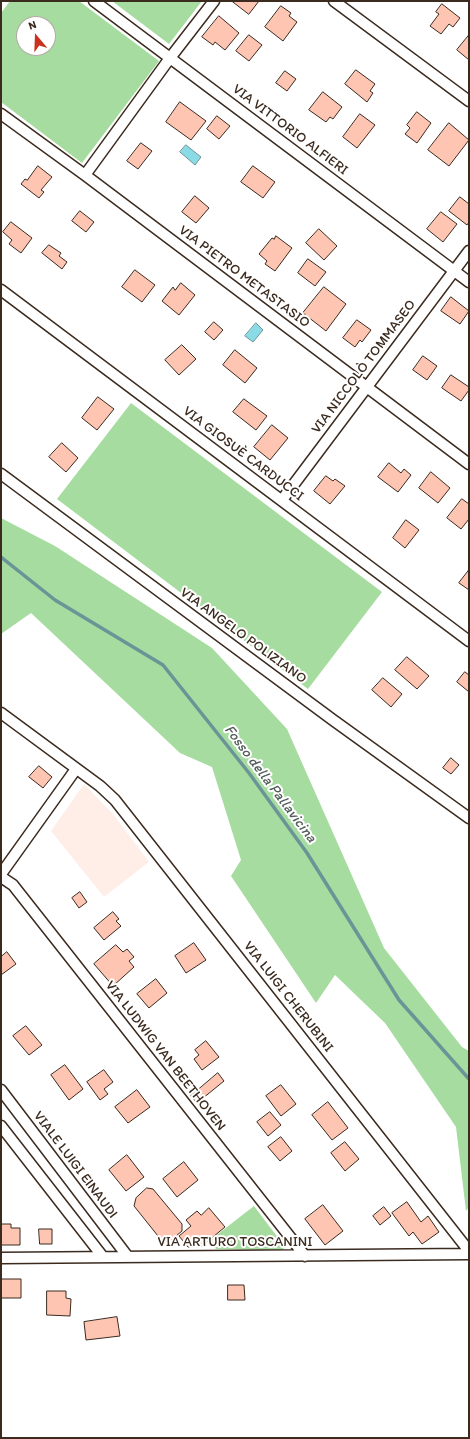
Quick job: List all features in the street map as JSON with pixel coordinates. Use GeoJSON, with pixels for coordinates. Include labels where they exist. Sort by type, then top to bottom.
{"type":"FeatureCollection","features":[{"type":"Feature","properties":{"kind":"street","name":"VIA VITTORIO ALFIERI"},"geometry":{"type":"LineString","coordinates":[[94,1],[469,282]]}},
{"type":"Feature","properties":{"kind":"street"},"geometry":{"type":"LineString","coordinates":[[85,175],[170,58],[214,1]]}},
{"type":"Feature","properties":{"kind":"street"},"geometry":{"type":"LineString","coordinates":[[334,1],[469,101]]}},
{"type":"Feature","properties":{"kind":"street","name":"VIA PIETRO METASTASIO"},"geometry":{"type":"LineString","coordinates":[[1,114],[85,175],[469,464]]}},
{"type":"Feature","properties":{"kind":"street","name":"VIA NICCOLÒ TOMMASEO"},"geometry":{"type":"LineString","coordinates":[[282,500],[469,251]]}},
{"type":"Feature","properties":{"kind":"street","name":"VIA GIOSUÈ CARDUCCI"},"geometry":{"type":"LineString","coordinates":[[1,290],[469,640]]}},
{"type":"Feature","properties":{"kind":"street","name":"VIA ANGELO POLIZIANO"},"geometry":{"type":"LineString","coordinates":[[1,474],[320,710],[469,818]]}},
{"type":"Feature","properties":{"kind":"street","name":"VIA LUIGI CHERUBINI"},"geometry":{"type":"LineString","coordinates":[[1,713],[100,786],[115,800],[469,1251]]}},
{"type":"Feature","properties":{"kind":"street"},"geometry":{"type":"LineString","coordinates":[[1,874],[76,769]]}},
{"type":"Feature","properties":{"kind":"street","name":"VIA LUDWIG VAN BEETHOVEN"},"geometry":{"type":"LineString","coordinates":[[1,877],[12,885],[305,1256]]}},
{"type":"Feature","properties":{"kind":"street","name":"VIALE LUIGI EINAUDI"},"geometry":{"type":"LineString","coordinates":[[1,1090],[128,1257]]}},
{"type":"Feature","properties":{"kind":"street"},"geometry":{"type":"LineString","coordinates":[[1,1126],[103,1257]]}},
{"type":"Feature","properties":{"kind":"street","name":"VIA ARTURO TOSCANINI"},"geometry":{"type":"LineString","coordinates":[[1,1258],[469,1254]]}},
{"type":"Feature","properties":{"kind":"shaded area"},"geometry":{"type":"Polygon","coordinates":[[[84,784],[113,814],[149,862],[104,897],[51,831],[84,784]]]}},
{"type":"Feature","properties":{"kind":"green space"},"geometry":{"type":"Polygon","coordinates":[[[10,1],[79,1],[159,61],[82,163],[1,102],[1,13],[10,1]]]}},
{"type":"Feature","properties":{"kind":"green space"},"geometry":{"type":"Polygon","coordinates":[[[112,1],[202,1],[169,44],[112,1]]]}},
{"type":"Feature","properties":{"kind":"green space"},"geometry":{"type":"Polygon","coordinates":[[[131,403],[382,592],[308,689],[57,499],[131,403]]]}},
{"type":"Feature","properties":{"kind":"green space"},"geometry":{"type":"Polygon","coordinates":[[[1,518],[55,546],[212,648],[287,729],[384,948],[462,1047],[469,1051],[469,1207],[466,1211],[456,1127],[385,1023],[335,975],[316,1003],[231,876],[241,860],[212,767],[180,753],[31,613],[1,634],[1,518]]]}},
{"type":"Feature","properties":{"kind":"green space"},"geometry":{"type":"Polygon","coordinates":[[[254,1206],[285,1247],[282,1250],[216,1249],[209,1241],[254,1206]]]}},
{"type":"Feature","properties":{"kind":"water"},"geometry":{"type":"Polygon","coordinates":[[[186,145],[201,157],[195,165],[180,152],[186,145]]]}},
{"type":"Feature","properties":{"kind":"water"},"geometry":{"type":"Polygon","coordinates":[[[256,323],[263,330],[253,342],[245,336],[256,323]]]}},
{"type":"Feature","properties":{"kind":"building"},"geometry":{"type":"Polygon","coordinates":[[[232,1],[259,1],[249,14],[232,1]]]}},
{"type":"Feature","properties":{"kind":"building"},"geometry":{"type":"Polygon","coordinates":[[[442,4],[460,18],[453,27],[449,24],[441,34],[430,26],[439,14],[436,12],[442,4]]]}},
{"type":"Feature","properties":{"kind":"building"},"geometry":{"type":"Polygon","coordinates":[[[281,6],[291,13],[289,16],[297,22],[283,41],[265,27],[281,6]]]}},
{"type":"Feature","properties":{"kind":"building"},"geometry":{"type":"Polygon","coordinates":[[[219,16],[239,33],[225,50],[215,42],[213,45],[202,37],[219,16]]]}},
{"type":"Feature","properties":{"kind":"building"},"geometry":{"type":"Polygon","coordinates":[[[249,35],[262,45],[249,61],[236,51],[249,35]]]}},
{"type":"Feature","properties":{"kind":"building"},"geometry":{"type":"Polygon","coordinates":[[[469,35],[469,60],[457,50],[469,35]]]}},
{"type":"Feature","properties":{"kind":"building"},"geometry":{"type":"Polygon","coordinates":[[[356,70],[375,84],[370,91],[373,93],[367,102],[345,84],[356,70]]]}},
{"type":"Feature","properties":{"kind":"building"},"geometry":{"type":"Polygon","coordinates":[[[285,71],[296,79],[287,91],[276,83],[285,71]]]}},
{"type":"Feature","properties":{"kind":"building"},"geometry":{"type":"Polygon","coordinates":[[[323,92],[342,107],[333,119],[330,117],[326,122],[309,110],[323,92]]]}},
{"type":"Feature","properties":{"kind":"building"},"geometry":{"type":"Polygon","coordinates":[[[180,102],[206,121],[191,140],[166,122],[180,102]]]}},
{"type":"Feature","properties":{"kind":"building"},"geometry":{"type":"Polygon","coordinates":[[[417,112],[431,123],[417,143],[405,134],[410,128],[407,125],[417,112]]]}},
{"type":"Feature","properties":{"kind":"building"},"geometry":{"type":"Polygon","coordinates":[[[360,114],[375,125],[357,148],[343,137],[360,114]]]}},
{"type":"Feature","properties":{"kind":"building"},"geometry":{"type":"Polygon","coordinates":[[[217,116],[230,126],[219,139],[207,129],[217,116]]]}},
{"type":"Feature","properties":{"kind":"building"},"geometry":{"type":"Polygon","coordinates":[[[449,123],[469,140],[449,166],[428,150],[449,123]]]}},
{"type":"Feature","properties":{"kind":"building"},"geometry":{"type":"Polygon","coordinates":[[[141,143],[152,151],[138,169],[127,161],[141,143]]]}},
{"type":"Feature","properties":{"kind":"building"},"geometry":{"type":"Polygon","coordinates":[[[38,166],[52,177],[41,190],[44,192],[39,198],[21,184],[25,179],[27,180],[38,166]]]}},
{"type":"Feature","properties":{"kind":"building"},"geometry":{"type":"Polygon","coordinates":[[[253,166],[275,182],[263,198],[241,182],[253,166]]]}},
{"type":"Feature","properties":{"kind":"building"},"geometry":{"type":"Polygon","coordinates":[[[195,196],[209,208],[196,223],[182,212],[195,196]]]}},
{"type":"Feature","properties":{"kind":"building"},"geometry":{"type":"Polygon","coordinates":[[[460,197],[469,204],[469,222],[467,225],[449,211],[460,197]]]}},
{"type":"Feature","properties":{"kind":"building"},"geometry":{"type":"Polygon","coordinates":[[[80,211],[94,222],[86,232],[72,221],[80,211]]]}},
{"type":"Feature","properties":{"kind":"building"},"geometry":{"type":"Polygon","coordinates":[[[441,212],[457,224],[443,242],[427,229],[441,212]]]}},
{"type":"Feature","properties":{"kind":"building"},"geometry":{"type":"Polygon","coordinates":[[[11,222],[32,238],[21,253],[9,244],[12,240],[3,232],[11,222]]]}},
{"type":"Feature","properties":{"kind":"building"},"geometry":{"type":"Polygon","coordinates":[[[319,229],[337,246],[324,260],[306,243],[319,229]]]}},
{"type":"Feature","properties":{"kind":"building"},"geometry":{"type":"Polygon","coordinates":[[[276,236],[292,248],[275,271],[265,264],[267,261],[259,254],[272,238],[274,239],[276,236]]]}},
{"type":"Feature","properties":{"kind":"building"},"geometry":{"type":"Polygon","coordinates":[[[49,245],[61,253],[59,256],[67,262],[62,269],[42,253],[49,245]]]}},
{"type":"Feature","properties":{"kind":"building"},"geometry":{"type":"Polygon","coordinates":[[[308,259],[326,272],[315,286],[298,273],[308,259]]]}},
{"type":"Feature","properties":{"kind":"building"},"geometry":{"type":"Polygon","coordinates":[[[135,270],[155,285],[142,302],[122,287],[135,270]]]}},
{"type":"Feature","properties":{"kind":"building"},"geometry":{"type":"Polygon","coordinates":[[[181,283],[195,295],[179,315],[162,301],[173,287],[175,290],[181,283]]]}},
{"type":"Feature","properties":{"kind":"building"},"geometry":{"type":"Polygon","coordinates":[[[324,287],[346,304],[326,331],[303,313],[324,287]]]}},
{"type":"Feature","properties":{"kind":"building"},"geometry":{"type":"Polygon","coordinates":[[[451,297],[469,311],[460,324],[441,311],[451,297]]]}},
{"type":"Feature","properties":{"kind":"building"},"geometry":{"type":"Polygon","coordinates":[[[357,320],[371,330],[362,342],[360,340],[355,347],[343,338],[357,320]]]}},
{"type":"Feature","properties":{"kind":"building"},"geometry":{"type":"Polygon","coordinates":[[[214,322],[223,330],[214,340],[205,332],[214,322]]]}},
{"type":"Feature","properties":{"kind":"building"},"geometry":{"type":"Polygon","coordinates":[[[182,345],[196,359],[179,375],[165,360],[182,345]]]}},
{"type":"Feature","properties":{"kind":"building"},"geometry":{"type":"Polygon","coordinates":[[[235,350],[257,368],[245,383],[223,365],[235,350]]]}},
{"type":"Feature","properties":{"kind":"building"},"geometry":{"type":"Polygon","coordinates":[[[423,356],[437,366],[427,380],[413,370],[423,356]]]}},
{"type":"Feature","properties":{"kind":"building"},"geometry":{"type":"Polygon","coordinates":[[[451,375],[469,387],[469,390],[461,401],[442,388],[451,375]]]}},
{"type":"Feature","properties":{"kind":"building"},"geometry":{"type":"Polygon","coordinates":[[[98,397],[114,409],[97,430],[82,418],[98,397]]]}},
{"type":"Feature","properties":{"kind":"building"},"geometry":{"type":"Polygon","coordinates":[[[244,399],[267,416],[256,430],[233,412],[244,399]]]}},
{"type":"Feature","properties":{"kind":"building"},"geometry":{"type":"Polygon","coordinates":[[[272,425],[288,438],[270,460],[254,447],[272,425]]]}},
{"type":"Feature","properties":{"kind":"building"},"geometry":{"type":"Polygon","coordinates":[[[62,443],[78,458],[66,472],[49,457],[62,443]]]}},
{"type":"Feature","properties":{"kind":"building"},"geometry":{"type":"Polygon","coordinates":[[[389,463],[401,473],[404,469],[411,475],[398,492],[378,477],[389,463]]]}},
{"type":"Feature","properties":{"kind":"building"},"geometry":{"type":"Polygon","coordinates":[[[431,472],[450,488],[438,503],[419,488],[431,472]]]}},
{"type":"Feature","properties":{"kind":"building"},"geometry":{"type":"Polygon","coordinates":[[[326,476],[333,481],[335,479],[345,486],[330,504],[314,491],[326,476]]]}},
{"type":"Feature","properties":{"kind":"building"},"geometry":{"type":"Polygon","coordinates":[[[462,499],[469,504],[469,519],[461,529],[447,518],[462,499]]]}},
{"type":"Feature","properties":{"kind":"building"},"geometry":{"type":"Polygon","coordinates":[[[406,520],[419,530],[405,548],[393,538],[406,520]]]}},
{"type":"Feature","properties":{"kind":"building"},"geometry":{"type":"Polygon","coordinates":[[[469,570],[469,590],[459,583],[469,570]]]}},
{"type":"Feature","properties":{"kind":"building"},"geometry":{"type":"Polygon","coordinates":[[[407,657],[429,676],[417,689],[395,670],[407,657]]]}},
{"type":"Feature","properties":{"kind":"building"},"geometry":{"type":"Polygon","coordinates":[[[465,672],[469,675],[469,692],[457,682],[465,672]]]}},
{"type":"Feature","properties":{"kind":"building"},"geometry":{"type":"Polygon","coordinates":[[[383,678],[402,694],[391,707],[372,690],[383,678]]]}},
{"type":"Feature","properties":{"kind":"building"},"geometry":{"type":"Polygon","coordinates":[[[451,758],[459,765],[451,774],[443,768],[451,758]]]}},
{"type":"Feature","properties":{"kind":"building"},"geometry":{"type":"Polygon","coordinates":[[[39,766],[52,777],[43,788],[29,777],[39,766]]]}},
{"type":"Feature","properties":{"kind":"building"},"geometry":{"type":"Polygon","coordinates":[[[80,892],[87,902],[79,908],[72,898],[80,892]]]}},
{"type":"Feature","properties":{"kind":"building"},"geometry":{"type":"Polygon","coordinates":[[[113,912],[119,919],[116,921],[121,926],[104,940],[94,928],[113,912]]]}},
{"type":"Feature","properties":{"kind":"building"},"geometry":{"type":"Polygon","coordinates":[[[194,943],[206,960],[186,973],[175,956],[194,943]]]}},
{"type":"Feature","properties":{"kind":"building"},"geometry":{"type":"Polygon","coordinates":[[[116,945],[123,952],[127,949],[134,957],[129,961],[134,967],[113,986],[94,964],[116,945]]]}},
{"type":"Feature","properties":{"kind":"building"},"geometry":{"type":"Polygon","coordinates":[[[7,952],[16,964],[1,975],[1,957],[7,952]]]}},
{"type":"Feature","properties":{"kind":"building"},"geometry":{"type":"Polygon","coordinates":[[[156,979],[167,993],[149,1008],[137,994],[156,979]]]}},
{"type":"Feature","properties":{"kind":"building"},"geometry":{"type":"Polygon","coordinates":[[[26,1026],[42,1045],[29,1055],[13,1036],[26,1026]]]}},
{"type":"Feature","properties":{"kind":"building"},"geometry":{"type":"Polygon","coordinates":[[[206,1041],[219,1057],[202,1070],[194,1059],[199,1055],[195,1050],[206,1041]]]}},
{"type":"Feature","properties":{"kind":"building"},"geometry":{"type":"Polygon","coordinates":[[[65,1065],[83,1089],[69,1100],[51,1075],[65,1065]]]}},
{"type":"Feature","properties":{"kind":"building"},"geometry":{"type":"Polygon","coordinates":[[[104,1070],[113,1082],[104,1089],[108,1094],[100,1100],[87,1082],[104,1070]]]}},
{"type":"Feature","properties":{"kind":"building"},"geometry":{"type":"Polygon","coordinates":[[[218,1073],[224,1081],[197,1103],[191,1096],[218,1073]]]}},
{"type":"Feature","properties":{"kind":"building"},"geometry":{"type":"Polygon","coordinates":[[[281,1085],[296,1104],[281,1116],[266,1096],[281,1085]]]}},
{"type":"Feature","properties":{"kind":"building"},"geometry":{"type":"Polygon","coordinates":[[[137,1090],[150,1107],[128,1123],[115,1107],[137,1090]]]}},
{"type":"Feature","properties":{"kind":"building"},"geometry":{"type":"Polygon","coordinates":[[[328,1102],[348,1128],[332,1140],[312,1115],[328,1102]]]}},
{"type":"Feature","properties":{"kind":"building"},"geometry":{"type":"Polygon","coordinates":[[[270,1112],[281,1125],[268,1136],[257,1122],[270,1112]]]}},
{"type":"Feature","properties":{"kind":"building"},"geometry":{"type":"Polygon","coordinates":[[[281,1137],[292,1151],[280,1161],[268,1147],[281,1137]]]}},
{"type":"Feature","properties":{"kind":"building"},"geometry":{"type":"Polygon","coordinates":[[[345,1142],[359,1159],[345,1171],[331,1153],[345,1142]]]}},
{"type":"Feature","properties":{"kind":"building"},"geometry":{"type":"Polygon","coordinates":[[[127,1155],[144,1177],[126,1191],[109,1170],[127,1155]]]}},
{"type":"Feature","properties":{"kind":"building"},"geometry":{"type":"Polygon","coordinates":[[[184,1162],[198,1180],[177,1197],[163,1179],[184,1162]]]}},
{"type":"Feature","properties":{"kind":"building"},"geometry":{"type":"Polygon","coordinates":[[[147,1188],[153,1189],[182,1224],[182,1231],[170,1241],[162,1241],[134,1206],[136,1198],[147,1188]]]}},
{"type":"Feature","properties":{"kind":"building"},"geometry":{"type":"Polygon","coordinates":[[[407,1202],[421,1222],[428,1216],[439,1232],[422,1244],[413,1232],[409,1236],[392,1213],[407,1202]]]}},
{"type":"Feature","properties":{"kind":"building"},"geometry":{"type":"Polygon","coordinates":[[[323,1205],[343,1231],[325,1245],[305,1219],[323,1205]]]}},
{"type":"Feature","properties":{"kind":"building"},"geometry":{"type":"Polygon","coordinates":[[[384,1207],[391,1216],[380,1225],[373,1216],[384,1207]]]}},
{"type":"Feature","properties":{"kind":"building"},"geometry":{"type":"Polygon","coordinates":[[[209,1208],[225,1227],[202,1246],[188,1247],[179,1236],[191,1226],[186,1220],[197,1211],[201,1215],[209,1208]]]}},
{"type":"Feature","properties":{"kind":"building"},"geometry":{"type":"Polygon","coordinates":[[[1,1224],[11,1224],[11,1228],[20,1228],[20,1245],[1,1245],[1,1224]]]}},
{"type":"Feature","properties":{"kind":"building"},"geometry":{"type":"Polygon","coordinates":[[[39,1229],[52,1229],[52,1244],[40,1244],[39,1229]]]}},
{"type":"Feature","properties":{"kind":"building"},"geometry":{"type":"Polygon","coordinates":[[[1,1279],[21,1279],[21,1298],[1,1298],[1,1279]]]}},
{"type":"Feature","properties":{"kind":"building"},"geometry":{"type":"Polygon","coordinates":[[[228,1285],[244,1285],[245,1300],[228,1300],[228,1285]]]}},
{"type":"Feature","properties":{"kind":"building"},"geometry":{"type":"Polygon","coordinates":[[[47,1291],[66,1291],[66,1298],[71,1299],[70,1316],[47,1315],[47,1291]]]}},
{"type":"Feature","properties":{"kind":"building"},"geometry":{"type":"Polygon","coordinates":[[[117,1317],[120,1336],[86,1340],[84,1322],[117,1317]]]}},
{"type":"Feature","properties":{"kind":"waterway","name":"Fosso della Pallavicina"},"geometry":{"type":"LineString","coordinates":[[1,557],[55,600],[163,665],[249,773],[307,853],[399,1000],[469,1079]]}}]}
